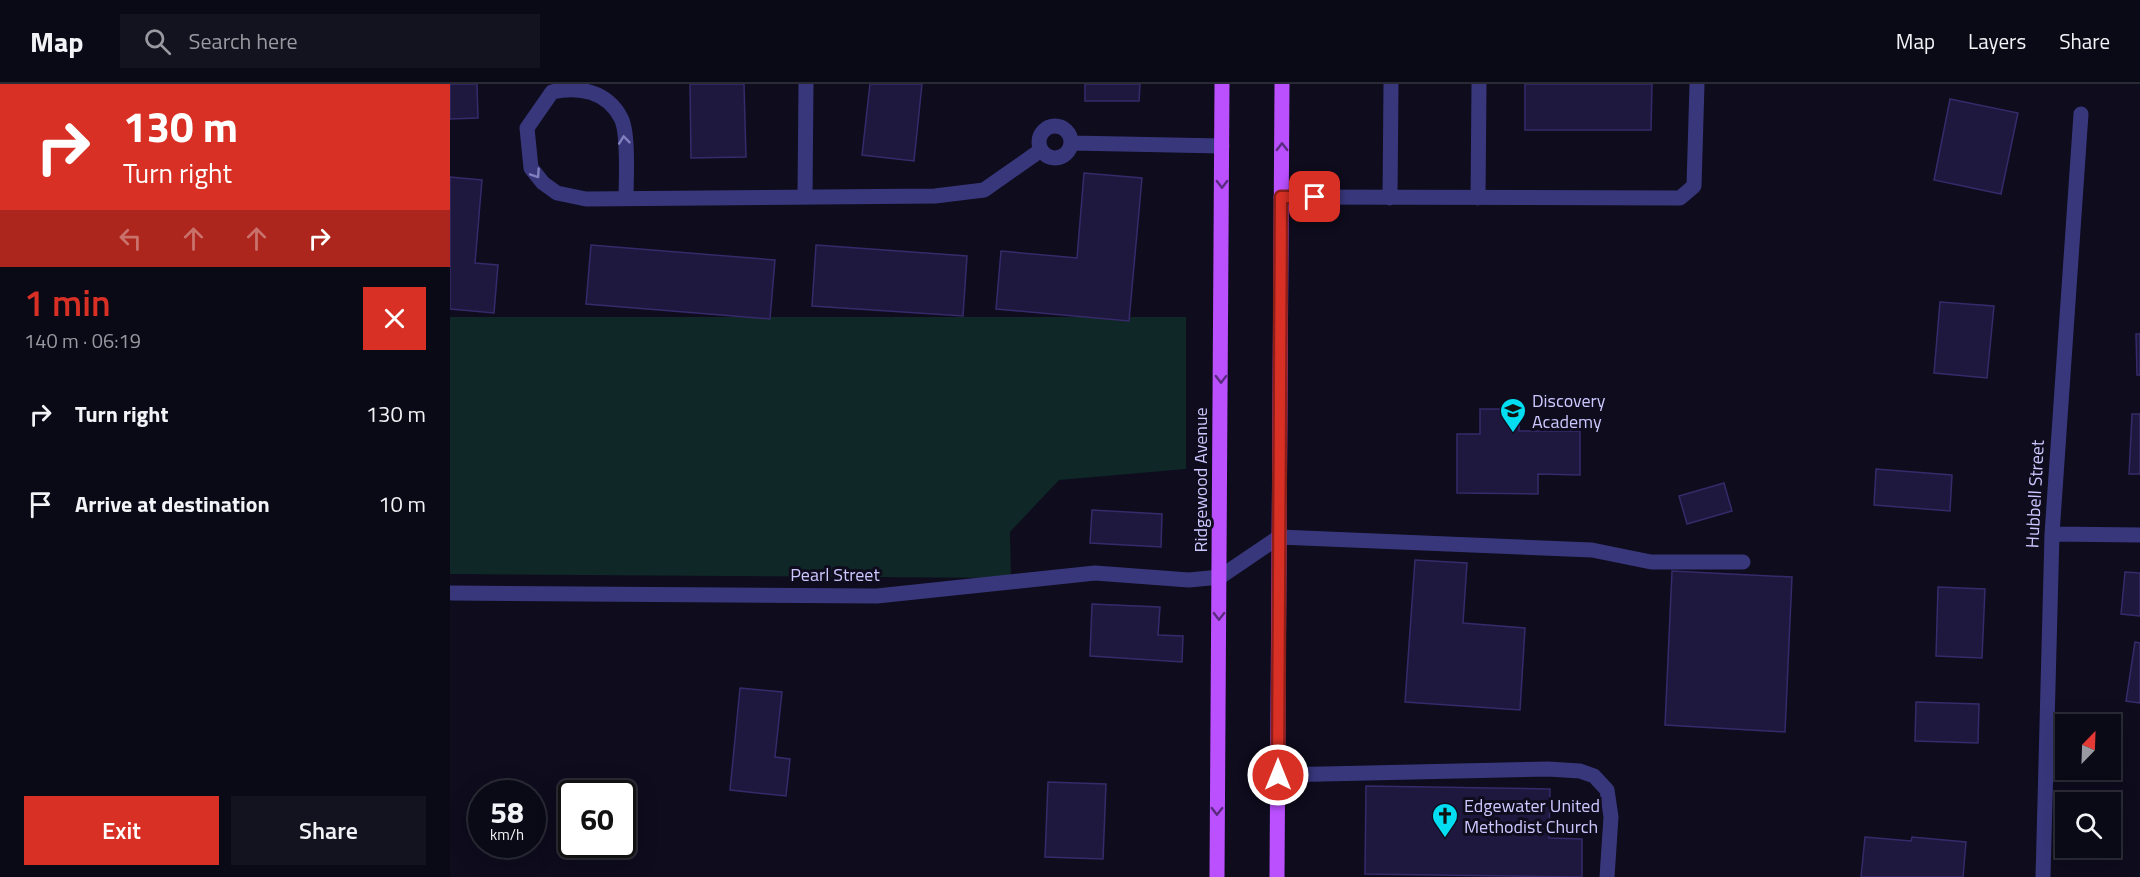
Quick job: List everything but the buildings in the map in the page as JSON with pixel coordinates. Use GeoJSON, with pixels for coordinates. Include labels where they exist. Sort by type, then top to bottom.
{"type":"FeatureCollection","features":[{"type":"Feature","properties":{"kind":"main road","name":"Ridgewood Avenue"},"geometry":{"type":"LineString","coordinates":[[1217,877],[1222,84]]}},
{"type":"Feature","properties":{"kind":"main road"},"geometry":{"type":"LineString","coordinates":[[1277,877],[1282,84]]}},
{"type":"Feature","properties":{"kind":"street"},"geometry":{"type":"LineString","coordinates":[[805,197],[806,84]]}},
{"type":"Feature","properties":{"kind":"street"},"geometry":{"type":"LineString","coordinates":[[1390,198],[1391,84]]}},
{"type":"Feature","properties":{"kind":"street"},"geometry":{"type":"LineString","coordinates":[[1478,198],[1479,84]]}},
{"type":"Feature","properties":{"kind":"street"},"geometry":{"type":"LineString","coordinates":[[1281,197],[1680,198],[1694,186],[1697,84]]}},
{"type":"Feature","properties":{"kind":"street"},"geometry":{"type":"LineString","coordinates":[[626,198],[626,158],[622,119],[605,99],[590,91],[570,88],[552,92],[539,107],[527,129],[531,168],[543,183],[557,194],[586,198],[626,198],[805,197],[935,196],[984,190],[1041,150]]}},
{"type":"Feature","properties":{"kind":"street","name":"Hubbell Street"},"geometry":{"type":"LineString","coordinates":[[2043,877],[2052,534],[2082,114]]}},
{"type":"Feature","properties":{"kind":"street"},"geometry":{"type":"LineString","coordinates":[[1055,126],[1065,130],[1071,143],[1068,153],[1060,158],[1049,157],[1041,150],[1039,140],[1042,134],[1055,126]]}},
{"type":"Feature","properties":{"kind":"street"},"geometry":{"type":"LineString","coordinates":[[1071,143],[1222,146]]}},
{"type":"Feature","properties":{"kind":"street"},"geometry":{"type":"LineString","coordinates":[[2052,534],[2140,535]]}},
{"type":"Feature","properties":{"kind":"street"},"geometry":{"type":"LineString","coordinates":[[1220,577],[1279,537],[1592,550],[1651,562],[1743,562]]}},
{"type":"Feature","properties":{"kind":"street","name":"Pearl Street"},"geometry":{"type":"LineString","coordinates":[[450,593],[877,596],[1095,573],[1185,580],[1220,577]]}},
{"type":"Feature","properties":{"kind":"street"},"geometry":{"type":"LineString","coordinates":[[1278,775],[1548,769],[1580,771],[1594,776],[1606,790],[1611,817],[1607,877]]}},
{"type":"Feature","properties":{"kind":"green space"},"geometry":{"type":"Polygon","coordinates":[[[450,317],[1186,317],[1186,469],[1059,480],[1010,532],[1011,578],[450,574],[450,317]]]}},
{"type":"Feature","properties":{"kind":"place","name":"Discovery Academy"},"geometry":{"type":"Point","coordinates":[1513,434]}},
{"type":"Feature","properties":{"kind":"place","name":"Edgewater United Methodist Church"},"geometry":{"type":"Point","coordinates":[1445,839]}},
{"type":"Feature","properties":{"kind":"route"},"geometry":{"type":"LineString","coordinates":[[1278,775],[1281,197],[1315,197]]}}]}
